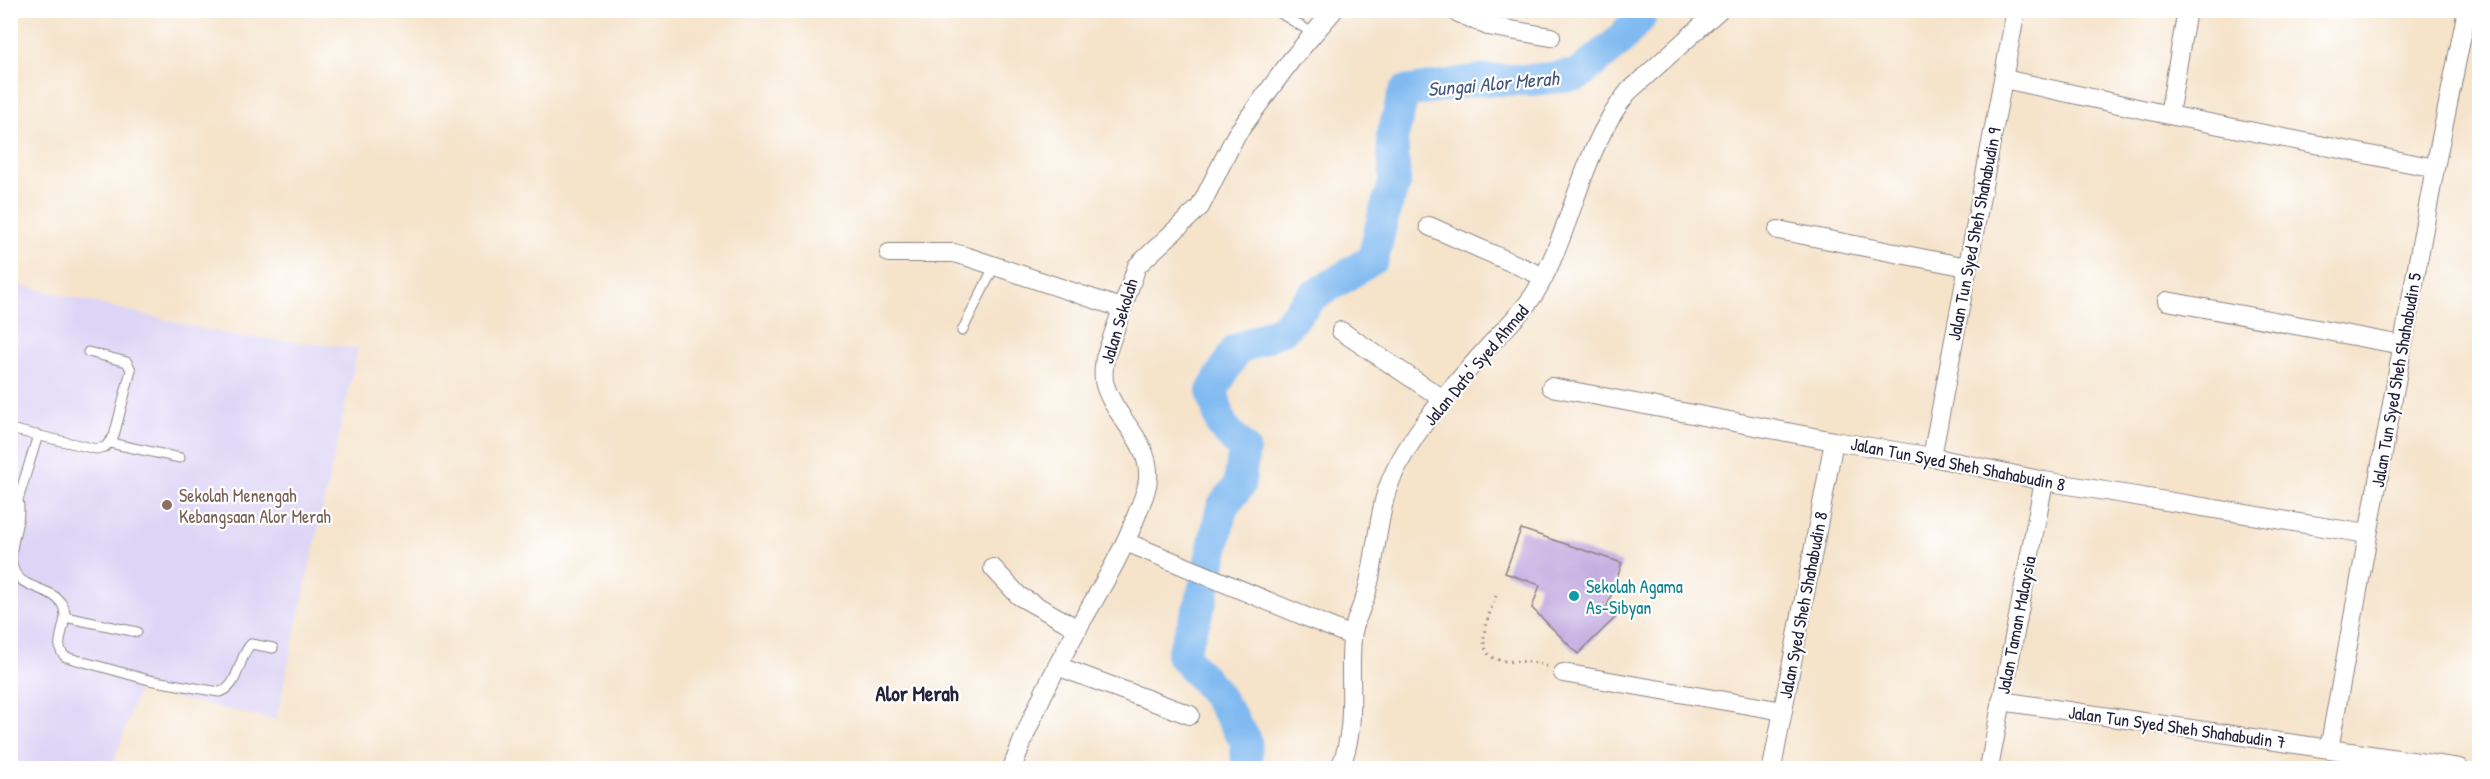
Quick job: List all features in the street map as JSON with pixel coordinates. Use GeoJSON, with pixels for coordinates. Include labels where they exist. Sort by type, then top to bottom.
{"type":"FeatureCollection","features":[{"type":"Feature","properties":{"kind":"street","name":"Jalan Sekolah"},"geometry":{"type":"LineString","coordinates":[[1011,768],[1029,721],[1126,542],[1144,495],[1148,479],[1147,462],[1142,447],[1105,384],[1105,358],[1137,266],[1200,207],[1236,135],[1292,59],[1315,35],[1334,10]]}},
{"type":"Feature","properties":{"kind":"street"},"geometry":{"type":"LineString","coordinates":[[1452,10],[1488,26],[1551,37]]}},
{"type":"Feature","properties":{"kind":"street","name":"Jalan Dato' Syed Ahmad"},"geometry":{"type":"LineString","coordinates":[[1340,768],[1347,752],[1352,712],[1352,636],[1366,595],[1391,480],[1404,455],[1443,399],[1528,303],[1544,278],[1591,154],[1617,106],[1628,92],[1719,10]]}},
{"type":"Feature","properties":{"kind":"street","name":"Jalan Tun Syed Sheh Shahabudin 9"},"geometry":{"type":"LineString","coordinates":[[1932,457],[2016,10]]}},
{"type":"Feature","properties":{"kind":"street"},"geometry":{"type":"LineString","coordinates":[[2169,115],[2187,10]]}},
{"type":"Feature","properties":{"kind":"street","name":"Jalan Tun Syed Sheh Shahabudin 5"},"geometry":{"type":"LineString","coordinates":[[2330,750],[2367,534],[2435,168],[2467,10]]}},
{"type":"Feature","properties":{"kind":"street"},"geometry":{"type":"LineString","coordinates":[[2004,79],[2169,115],[2435,168]]}},
{"type":"Feature","properties":{"kind":"street"},"geometry":{"type":"LineString","coordinates":[[1429,226],[1544,278]]}},
{"type":"Feature","properties":{"kind":"street"},"geometry":{"type":"LineString","coordinates":[[1778,230],[1967,267]]}},
{"type":"Feature","properties":{"kind":"street"},"geometry":{"type":"LineString","coordinates":[[889,252],[954,253],[1121,308]]}},
{"type":"Feature","properties":{"kind":"street"},"geometry":{"type":"LineString","coordinates":[[2167,301],[2402,345]]}},
{"type":"Feature","properties":{"kind":"street"},"geometry":{"type":"LineString","coordinates":[[1341,331],[1443,399]]}},
{"type":"Feature","properties":{"kind":"street","name":"Jalan Tun Syed Sheh Shahabudin 8"},"geometry":{"type":"LineString","coordinates":[[1551,387],[1834,441],[1932,457],[2044,481],[2367,534]]}},
{"type":"Feature","properties":{"kind":"street","name":"Jalan Syed Sheh Shahabudin 8"},"geometry":{"type":"LineString","coordinates":[[1772,768],[1834,441]]}},
{"type":"Feature","properties":{"kind":"street","name":"Jalan Taman Malaysia"},"geometry":{"type":"LineString","coordinates":[[1989,768],[2044,481]]}},
{"type":"Feature","properties":{"kind":"street"},"geometry":{"type":"LineString","coordinates":[[1126,542],[1191,571],[1352,636]]}},
{"type":"Feature","properties":{"kind":"street"},"geometry":{"type":"LineString","coordinates":[[993,568],[1019,596],[1077,629]]}},
{"type":"Feature","properties":{"kind":"street"},"geometry":{"type":"LineString","coordinates":[[1057,666],[1190,714]]}},
{"type":"Feature","properties":{"kind":"street"},"geometry":{"type":"LineString","coordinates":[[1563,673],[1783,711]]}},
{"type":"Feature","properties":{"kind":"street","name":"Jalan Tun Syed Sheh Shahabudin 7"},"geometry":{"type":"LineString","coordinates":[[2001,700],[2459,768]]}},
{"type":"Feature","properties":{"kind":"lane"},"geometry":{"type":"LineString","coordinates":[[1275,10],[1315,35]]}},
{"type":"Feature","properties":{"kind":"lane"},"geometry":{"type":"LineString","coordinates":[[962,331],[995,265]]}},
{"type":"Feature","properties":{"kind":"lane"},"geometry":{"type":"LineString","coordinates":[[10,429],[96,449],[110,443],[120,414],[130,365],[127,362],[88,352]]}},
{"type":"Feature","properties":{"kind":"lane"},"geometry":{"type":"LineString","coordinates":[[38,435],[14,497],[20,508],[11,554],[15,574],[24,582],[59,600],[64,609],[60,652],[66,657],[149,680],[224,692],[231,684],[251,644],[273,648]]}},
{"type":"Feature","properties":{"kind":"lane"},"geometry":{"type":"LineString","coordinates":[[110,443],[180,458]]}},
{"type":"Feature","properties":{"kind":"lane"},"geometry":{"type":"LineString","coordinates":[[65,617],[137,632]]}},
{"type":"Feature","properties":{"kind":"path"},"geometry":{"type":"LineString","coordinates":[[1496,596],[1483,635],[1485,649],[1489,656],[1507,662],[1522,660],[1541,664],[1563,673]]}},
{"type":"Feature","properties":{"kind":"shaded area","name":"Sekolah Menengah Kebangsaan Alor Merah"},"geometry":{"type":"Polygon","coordinates":[[[11,283],[234,336],[358,348],[276,720],[138,690],[112,768],[11,768],[11,283]]]}},
{"type":"Feature","properties":{"kind":"building","name":"Sekolah Agama As-Sibyan"},"geometry":{"type":"Polygon","coordinates":[[[1521,529],[1622,563],[1607,607],[1617,616],[1578,654],[1532,608],[1540,585],[1505,573],[1521,529]]]}},
{"type":"Feature","properties":{"kind":"waterway","name":"Sungai Alor Merah"},"geometry":{"type":"LineString","coordinates":[[1247,768],[1246,741],[1215,692],[1182,655],[1201,602],[1222,507],[1239,486],[1244,449],[1222,426],[1212,391],[1236,350],[1283,329],[1313,296],[1373,259],[1384,213],[1395,182],[1392,138],[1404,92],[1480,80],[1532,80],[1578,75],[1616,44],[1640,18],[1640,10]]}},
{"type":"Feature","properties":{"kind":"place","name":"Sekolah Menengah Kebangsaan Alor Merah"},"geometry":{"type":"Point","coordinates":[167,505]}},
{"type":"Feature","properties":{"kind":"place","name":"Sekolah Agama As-Sibyan"},"geometry":{"type":"Point","coordinates":[1574,596]}},
{"type":"Feature","properties":{"kind":"district","name":"Alor Merah"},"geometry":{"type":"Point","coordinates":[917,693]}}]}
